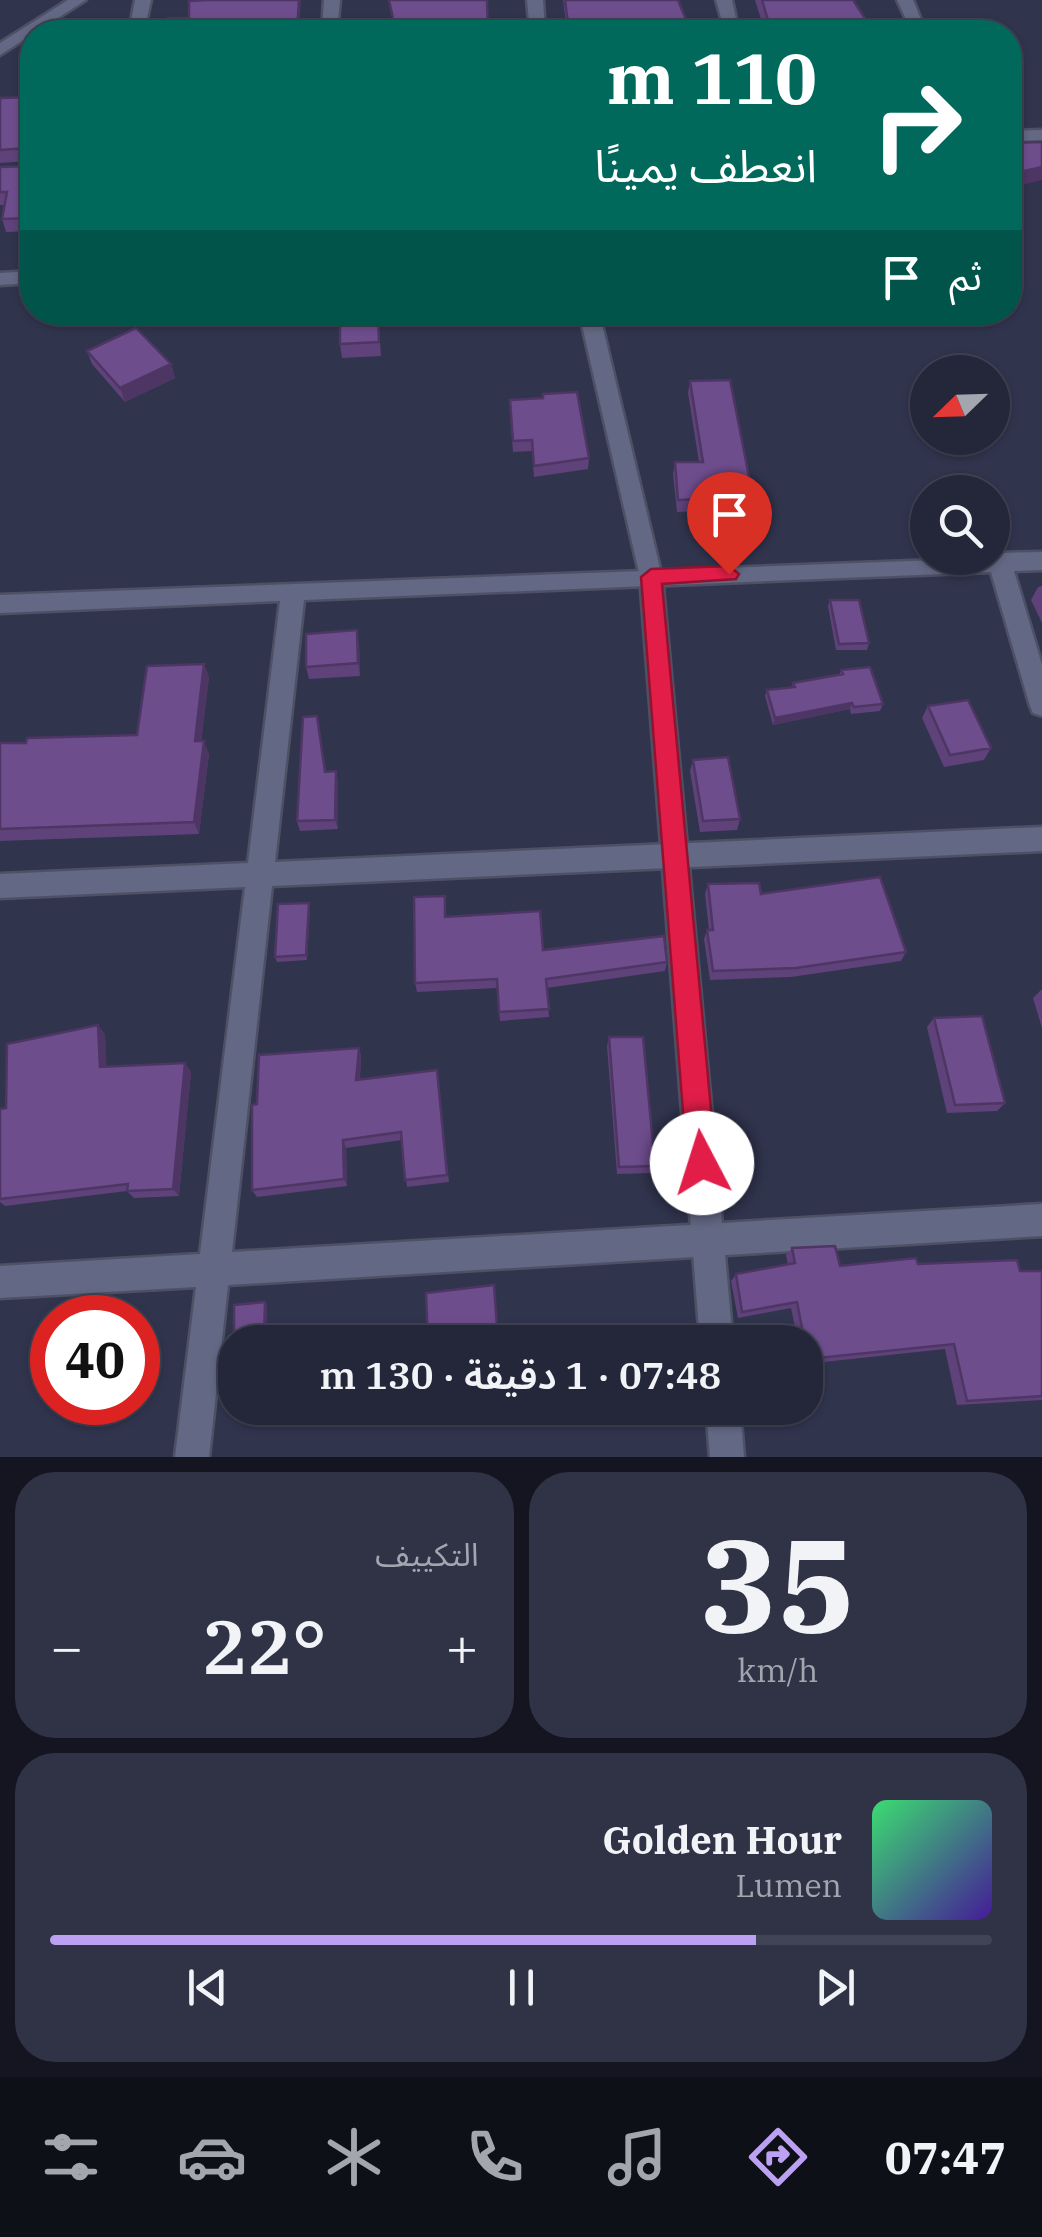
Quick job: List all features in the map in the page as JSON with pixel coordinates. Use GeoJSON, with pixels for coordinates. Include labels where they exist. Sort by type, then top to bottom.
{"type":"FeatureCollection","features":[{"type":"Feature","properties":{"kind":"street"},"geometry":{"type":"LineString","coordinates":[[47,20],[78,0]]}},
{"type":"Feature","properties":{"kind":"street"},"geometry":{"type":"LineString","coordinates":[[593,325],[651,577],[716,1325]]}},
{"type":"Feature","properties":{"kind":"street"},"geometry":{"type":"LineString","coordinates":[[1010,562],[1042,561]]}},
{"type":"Feature","properties":{"kind":"street"},"geometry":{"type":"LineString","coordinates":[[0,604],[910,566]]}},
{"type":"Feature","properties":{"kind":"street"},"geometry":{"type":"LineString","coordinates":[[1004,575],[1042,706]]}},
{"type":"Feature","properties":{"kind":"street"},"geometry":{"type":"LineString","coordinates":[[192,1457],[293,592]]}},
{"type":"Feature","properties":{"kind":"street"},"geometry":{"type":"LineString","coordinates":[[0,886],[1042,839]]}},
{"type":"Feature","properties":{"kind":"street"},"geometry":{"type":"LineString","coordinates":[[0,1282],[1042,1220]]}},
{"type":"Feature","properties":{"kind":"street"},"geometry":{"type":"LineString","coordinates":[[724,1425],[727,1457]]}},
{"type":"Feature","properties":{"kind":"building"},"geometry":{"type":"Polygon","coordinates":[[[299,0],[298,20],[168,20],[189,18],[189,1],[299,0]]]}},
{"type":"Feature","properties":{"kind":"building"},"geometry":{"type":"Polygon","coordinates":[[[389,0],[487,0],[488,20],[393,20],[389,0]]]}},
{"type":"Feature","properties":{"kind":"building"},"geometry":{"type":"Polygon","coordinates":[[[565,0],[678,0],[686,20],[568,20],[565,0]]]}},
{"type":"Feature","properties":{"kind":"building"},"geometry":{"type":"Polygon","coordinates":[[[762,0],[853,0],[866,20],[768,20],[762,0]]]}},
{"type":"Feature","properties":{"kind":"building"},"geometry":{"type":"Polygon","coordinates":[[[20,97],[20,149],[0,150],[0,98],[20,97]]]}},
{"type":"Feature","properties":{"kind":"building"},"geometry":{"type":"Polygon","coordinates":[[[1042,142],[1042,167],[1022,171],[1022,143],[1042,142]]]}},
{"type":"Feature","properties":{"kind":"building"},"geometry":{"type":"Polygon","coordinates":[[[20,166],[20,218],[2,219],[7,192],[0,192],[0,167],[20,166]]]}},
{"type":"Feature","properties":{"kind":"building"},"geometry":{"type":"Polygon","coordinates":[[[340,325],[378,325],[379,342],[340,344],[340,325]]]}},
{"type":"Feature","properties":{"kind":"building"},"geometry":{"type":"Polygon","coordinates":[[[136,328],[171,364],[120,388],[87,351],[136,328]]]}},
{"type":"Feature","properties":{"kind":"building"},"geometry":{"type":"Polygon","coordinates":[[[730,380],[753,497],[678,500],[675,462],[703,462],[690,381],[730,380]]]}},
{"type":"Feature","properties":{"kind":"building"},"geometry":{"type":"Polygon","coordinates":[[[577,392],[589,458],[534,466],[532,440],[513,441],[510,400],[577,392]]]}},
{"type":"Feature","properties":{"kind":"building"},"geometry":{"type":"Polygon","coordinates":[[[830,600],[859,600],[869,643],[839,644],[830,600]]]}},
{"type":"Feature","properties":{"kind":"building"},"geometry":{"type":"Polygon","coordinates":[[[357,630],[358,663],[306,667],[306,634],[357,630]]]}},
{"type":"Feature","properties":{"kind":"building"},"geometry":{"type":"Polygon","coordinates":[[[204,664],[195,741],[204,741],[194,822],[0,829],[0,743],[26,743],[27,738],[137,735],[147,666],[204,664]]]}},
{"type":"Feature","properties":{"kind":"building"},"geometry":{"type":"Polygon","coordinates":[[[870,667],[883,704],[854,707],[852,703],[775,718],[767,690],[843,674],[841,670],[870,667]]]}},
{"type":"Feature","properties":{"kind":"building"},"geometry":{"type":"Polygon","coordinates":[[[968,700],[991,748],[950,755],[928,706],[968,700]]]}},
{"type":"Feature","properties":{"kind":"building"},"geometry":{"type":"Polygon","coordinates":[[[317,716],[325,772],[336,771],[335,820],[297,821],[303,717],[317,716]]]}},
{"type":"Feature","properties":{"kind":"building"},"geometry":{"type":"Polygon","coordinates":[[[728,757],[740,819],[703,821],[693,760],[728,757]]]}},
{"type":"Feature","properties":{"kind":"building"},"geometry":{"type":"Polygon","coordinates":[[[880,877],[906,952],[796,968],[713,971],[707,930],[713,930],[708,884],[759,883],[761,894],[880,877]]]}},
{"type":"Feature","properties":{"kind":"building"},"geometry":{"type":"Polygon","coordinates":[[[445,896],[445,917],[540,911],[543,950],[664,936],[667,962],[546,979],[549,1009],[499,1012],[497,979],[415,983],[414,897],[445,896]]]}},
{"type":"Feature","properties":{"kind":"building"},"geometry":{"type":"Polygon","coordinates":[[[309,903],[306,955],[275,957],[278,904],[309,903]]]}},
{"type":"Feature","properties":{"kind":"building"},"geometry":{"type":"Polygon","coordinates":[[[982,1016],[1005,1103],[955,1105],[934,1018],[982,1016]]]}},
{"type":"Feature","properties":{"kind":"building"},"geometry":{"type":"Polygon","coordinates":[[[98,1025],[100,1067],[185,1063],[173,1189],[127,1191],[128,1184],[0,1199],[0,1109],[6,1108],[7,1044],[98,1025]]]}},
{"type":"Feature","properties":{"kind":"building"},"geometry":{"type":"Polygon","coordinates":[[[609,1037],[643,1037],[655,1166],[619,1167],[609,1037]]]}},
{"type":"Feature","properties":{"kind":"building"},"geometry":{"type":"Polygon","coordinates":[[[359,1048],[356,1080],[437,1070],[447,1175],[405,1180],[401,1132],[343,1140],[344,1179],[252,1190],[252,1105],[257,1104],[259,1055],[359,1048]]]}},
{"type":"Feature","properties":{"kind":"building"},"geometry":{"type":"Polygon","coordinates":[[[835,1246],[840,1266],[916,1258],[918,1264],[1017,1260],[1020,1271],[1042,1271],[1042,1396],[967,1401],[954,1344],[823,1357],[823,1325],[801,1325],[797,1302],[742,1312],[736,1274],[795,1263],[792,1248],[835,1246]]]}},
{"type":"Feature","properties":{"kind":"building"},"geometry":{"type":"Polygon","coordinates":[[[494,1285],[497,1325],[427,1325],[426,1293],[494,1285]]]}},
{"type":"Feature","properties":{"kind":"building"},"geometry":{"type":"Polygon","coordinates":[[[265,1302],[264,1325],[234,1325],[234,1305],[265,1302]]]}},
{"type":"Feature","properties":{"kind":"route"},"geometry":{"type":"LineString","coordinates":[[702,1163],[651,577],[729,574]]}}]}
